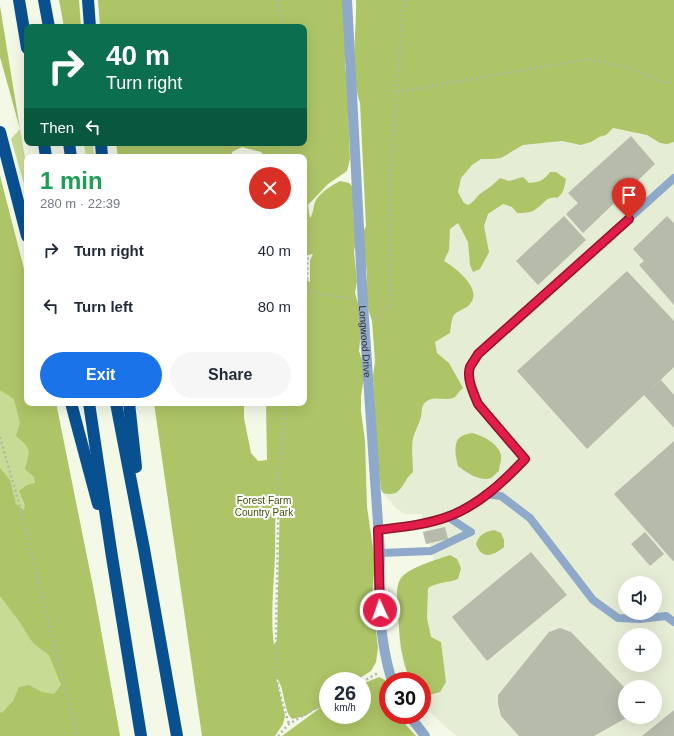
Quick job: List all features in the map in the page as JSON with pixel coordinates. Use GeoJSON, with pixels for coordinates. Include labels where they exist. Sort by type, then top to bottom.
{"type":"FeatureCollection","features":[{"type":"Feature","properties":{"kind":"highway"},"geometry":{"type":"LineString","coordinates":[[19,0],[24,30]]}},
{"type":"Feature","properties":{"kind":"highway"},"geometry":{"type":"LineString","coordinates":[[44,0],[48,24]]}},
{"type":"Feature","properties":{"kind":"highway"},"geometry":{"type":"LineString","coordinates":[[88,0],[90,24]]}},
{"type":"Feature","properties":{"kind":"highway"},"geometry":{"type":"LineString","coordinates":[[0,135],[24,225]]}},
{"type":"Feature","properties":{"kind":"highway"},"geometry":{"type":"LineString","coordinates":[[72,406],[112,557]]}},
{"type":"Feature","properties":{"kind":"highway"},"geometry":{"type":"LineString","coordinates":[[89,406],[141,736]]}},
{"type":"Feature","properties":{"kind":"highway"},"geometry":{"type":"LineString","coordinates":[[117,406],[144,549],[177,736]]}},
{"type":"Feature","properties":{"kind":"highway"},"geometry":{"type":"LineString","coordinates":[[129,406],[144,549]]}},
{"type":"Feature","properties":{"kind":"street","name":"Longwood Drive"},"geometry":{"type":"LineString","coordinates":[[347,0],[363,304],[380,553],[379,582],[382,639],[389,672]]}},
{"type":"Feature","properties":{"kind":"street"},"geometry":{"type":"LineString","coordinates":[[416,724],[425,736]]}},
{"type":"Feature","properties":{"kind":"lane"},"geometry":{"type":"LineString","coordinates":[[378,530],[410,526],[448,517],[473,504],[510,475],[525,459],[478,404],[471,387],[469,368],[478,354],[674,178]]}},
{"type":"Feature","properties":{"kind":"lane"},"geometry":{"type":"LineString","coordinates":[[486,494],[501,496],[530,518],[593,600],[618,618],[640,619],[666,616],[674,622]]}},
{"type":"Feature","properties":{"kind":"lane"},"geometry":{"type":"LineString","coordinates":[[380,553],[431,551],[471,532],[448,517]]}},
{"type":"Feature","properties":{"kind":"path"},"geometry":{"type":"LineString","coordinates":[[278,0],[282,24]]}},
{"type":"Feature","properties":{"kind":"path"},"geometry":{"type":"LineString","coordinates":[[366,331],[391,305],[390,180],[404,0]]}},
{"type":"Feature","properties":{"kind":"path"},"geometry":{"type":"LineString","coordinates":[[397,92],[590,60],[630,68],[666,83],[674,82]]}},
{"type":"Feature","properties":{"kind":"path"},"geometry":{"type":"LineString","coordinates":[[307,229],[307,290],[351,299],[363,304]]}},
{"type":"Feature","properties":{"kind":"path"},"geometry":{"type":"LineString","coordinates":[[287,406],[279,469],[276,674],[279,691],[289,724]]}},
{"type":"Feature","properties":{"kind":"path"},"geometry":{"type":"LineString","coordinates":[[0,437],[24,521],[77,736]]}},
{"type":"Feature","properties":{"kind":"path"},"geometry":{"type":"LineString","coordinates":[[371,677],[387,668]]}},
{"type":"Feature","properties":{"kind":"path"},"geometry":{"type":"LineString","coordinates":[[278,736],[289,724],[319,706]]}},
{"type":"Feature","properties":{"kind":"shaded area"},"geometry":{"type":"Polygon","coordinates":[[[628,123],[674,135],[674,736],[457,736],[450,731],[431,713],[431,672],[406,672],[400,648],[397,593],[400,579],[409,571],[434,561],[430,544],[426,544],[423,532],[426,531],[422,514],[405,514],[397,509],[383,493],[397,486],[459,152],[628,123]]]}},
{"type":"Feature","properties":{"kind":"green space"},"geometry":{"type":"Polygon","coordinates":[[[59,0],[79,0],[81,24],[63,24],[59,0]]]}},
{"type":"Feature","properties":{"kind":"green space","name":"Forest Farm Country Park"},"geometry":{"type":"Polygon","coordinates":[[[98,0],[344,0],[347,47],[345,65],[348,88],[350,159],[347,171],[328,184],[308,205],[310,218],[316,200],[327,189],[340,181],[349,183],[353,187],[355,195],[353,210],[356,240],[354,252],[357,281],[355,293],[362,322],[359,351],[363,363],[364,377],[361,396],[361,411],[365,441],[367,507],[375,562],[372,599],[375,608],[378,648],[376,662],[369,672],[319,672],[319,708],[305,716],[292,719],[289,715],[281,687],[276,677],[285,716],[283,724],[275,736],[202,736],[154,406],[244,406],[244,418],[251,453],[258,461],[267,460],[266,406],[307,406],[307,280],[310,282],[310,260],[313,254],[307,255],[307,154],[263,154],[261,152],[242,147],[232,152],[232,154],[118,154],[116,146],[307,146],[307,24],[100,24],[98,0]],[[280,494],[276,507],[275,523],[272,612],[274,645],[277,640],[280,494]]]}},
{"type":"Feature","properties":{"kind":"green space"},"geometry":{"type":"Polygon","coordinates":[[[356,0],[674,0],[674,142],[667,144],[660,143],[647,135],[613,128],[606,135],[581,145],[562,141],[523,145],[501,158],[481,159],[472,165],[461,178],[458,192],[464,203],[468,205],[500,178],[509,181],[523,177],[529,183],[541,180],[550,172],[556,172],[566,179],[563,190],[557,198],[550,198],[533,211],[527,213],[517,213],[512,207],[503,204],[488,214],[484,226],[489,252],[480,269],[473,272],[470,265],[468,242],[458,223],[450,229],[449,250],[444,261],[461,274],[471,286],[473,298],[468,306],[454,315],[450,333],[435,342],[437,353],[449,363],[463,388],[455,397],[448,399],[430,399],[424,404],[413,438],[413,472],[398,491],[390,494],[383,493],[381,489],[377,454],[373,376],[375,361],[372,321],[367,306],[367,273],[362,234],[366,226],[360,103],[354,65],[356,0]]]}},
{"type":"Feature","properties":{"kind":"green space"},"geometry":{"type":"Polygon","coordinates":[[[0,6],[20,129],[0,57],[0,6]]]}},
{"type":"Feature","properties":{"kind":"green space"},"geometry":{"type":"Polygon","coordinates":[[[20,129],[24,154],[24,184],[11,139],[20,129]]]}},
{"type":"Feature","properties":{"kind":"green space"},"geometry":{"type":"Polygon","coordinates":[[[84,146],[93,146],[94,154],[86,154],[84,146]]]}},
{"type":"Feature","properties":{"kind":"green space"},"geometry":{"type":"Polygon","coordinates":[[[0,176],[24,269],[24,406],[57,406],[94,592],[120,736],[0,736],[0,176]]]}},
{"type":"Feature","properties":{"kind":"green space"},"geometry":{"type":"Polygon","coordinates":[[[0,176],[24,269],[24,406],[57,406],[94,592],[120,736],[0,736],[0,712],[2,713],[13,701],[19,687],[29,685],[42,692],[54,694],[61,685],[49,655],[33,643],[0,596],[0,468],[10,480],[16,504],[24,510],[25,505],[19,491],[27,485],[35,483],[34,477],[25,469],[29,454],[27,447],[16,436],[20,423],[14,399],[0,390],[0,176]]]}},
{"type":"Feature","properties":{"kind":"green space"},"geometry":{"type":"Polygon","coordinates":[[[472,433],[490,441],[497,447],[501,455],[499,471],[491,478],[477,478],[458,466],[456,458],[457,442],[463,435],[472,433]]]}},
{"type":"Feature","properties":{"kind":"green space"},"geometry":{"type":"Polygon","coordinates":[[[494,530],[501,533],[504,540],[504,547],[496,553],[488,555],[481,552],[476,544],[482,534],[494,530]]]}},
{"type":"Feature","properties":{"kind":"green space"},"geometry":{"type":"Polygon","coordinates":[[[450,555],[457,559],[461,568],[458,579],[428,588],[427,618],[431,637],[441,642],[446,682],[440,692],[431,695],[431,672],[407,671],[401,649],[397,593],[397,588],[401,578],[410,570],[450,555]]]}},
{"type":"Feature","properties":{"kind":"green space","name":"Forest Farm Country Park"},"geometry":{"type":"Polygon","coordinates":[[[379,677],[379,724],[405,724],[416,736],[282,736],[319,709],[319,724],[371,724],[371,680],[379,677]]]}},
{"type":"Feature","properties":{"kind":"building"},"geometry":{"type":"Polygon","coordinates":[[[631,136],[655,164],[583,233],[566,214],[578,203],[568,193],[631,136]]]}},
{"type":"Feature","properties":{"kind":"building"},"geometry":{"type":"Polygon","coordinates":[[[564,216],[586,240],[538,285],[516,261],[564,216]]]}},
{"type":"Feature","properties":{"kind":"building"},"geometry":{"type":"Polygon","coordinates":[[[667,216],[674,223],[674,305],[639,265],[644,261],[633,249],[667,216]]]}},
{"type":"Feature","properties":{"kind":"building"},"geometry":{"type":"Polygon","coordinates":[[[627,271],[674,321],[674,367],[648,392],[661,380],[674,395],[674,428],[644,395],[587,449],[517,371],[627,271]]]}},
{"type":"Feature","properties":{"kind":"building"},"geometry":{"type":"Polygon","coordinates":[[[674,441],[674,562],[614,494],[674,441]]]}},
{"type":"Feature","properties":{"kind":"building"},"geometry":{"type":"Polygon","coordinates":[[[445,527],[448,539],[426,544],[423,532],[445,527]]]}},
{"type":"Feature","properties":{"kind":"building"},"geometry":{"type":"Polygon","coordinates":[[[645,532],[664,554],[650,566],[631,544],[645,532]]]}},
{"type":"Feature","properties":{"kind":"building"},"geometry":{"type":"Polygon","coordinates":[[[531,552],[567,595],[487,661],[452,617],[531,552]]]}},
{"type":"Feature","properties":{"kind":"building"},"geometry":{"type":"Polygon","coordinates":[[[560,628],[571,632],[618,681],[618,723],[594,736],[519,736],[501,716],[498,704],[498,695],[549,632],[560,628]]]}},
{"type":"Feature","properties":{"kind":"building"},"geometry":{"type":"Polygon","coordinates":[[[674,710],[674,736],[642,736],[657,724],[662,724],[662,720],[674,710]]]}},
{"type":"Feature","properties":{"kind":"route"},"geometry":{"type":"LineString","coordinates":[[380,610],[380,553],[378,530],[410,526],[448,517],[473,504],[510,475],[525,459],[478,404],[471,387],[469,368],[478,354],[629,219]]}}]}
